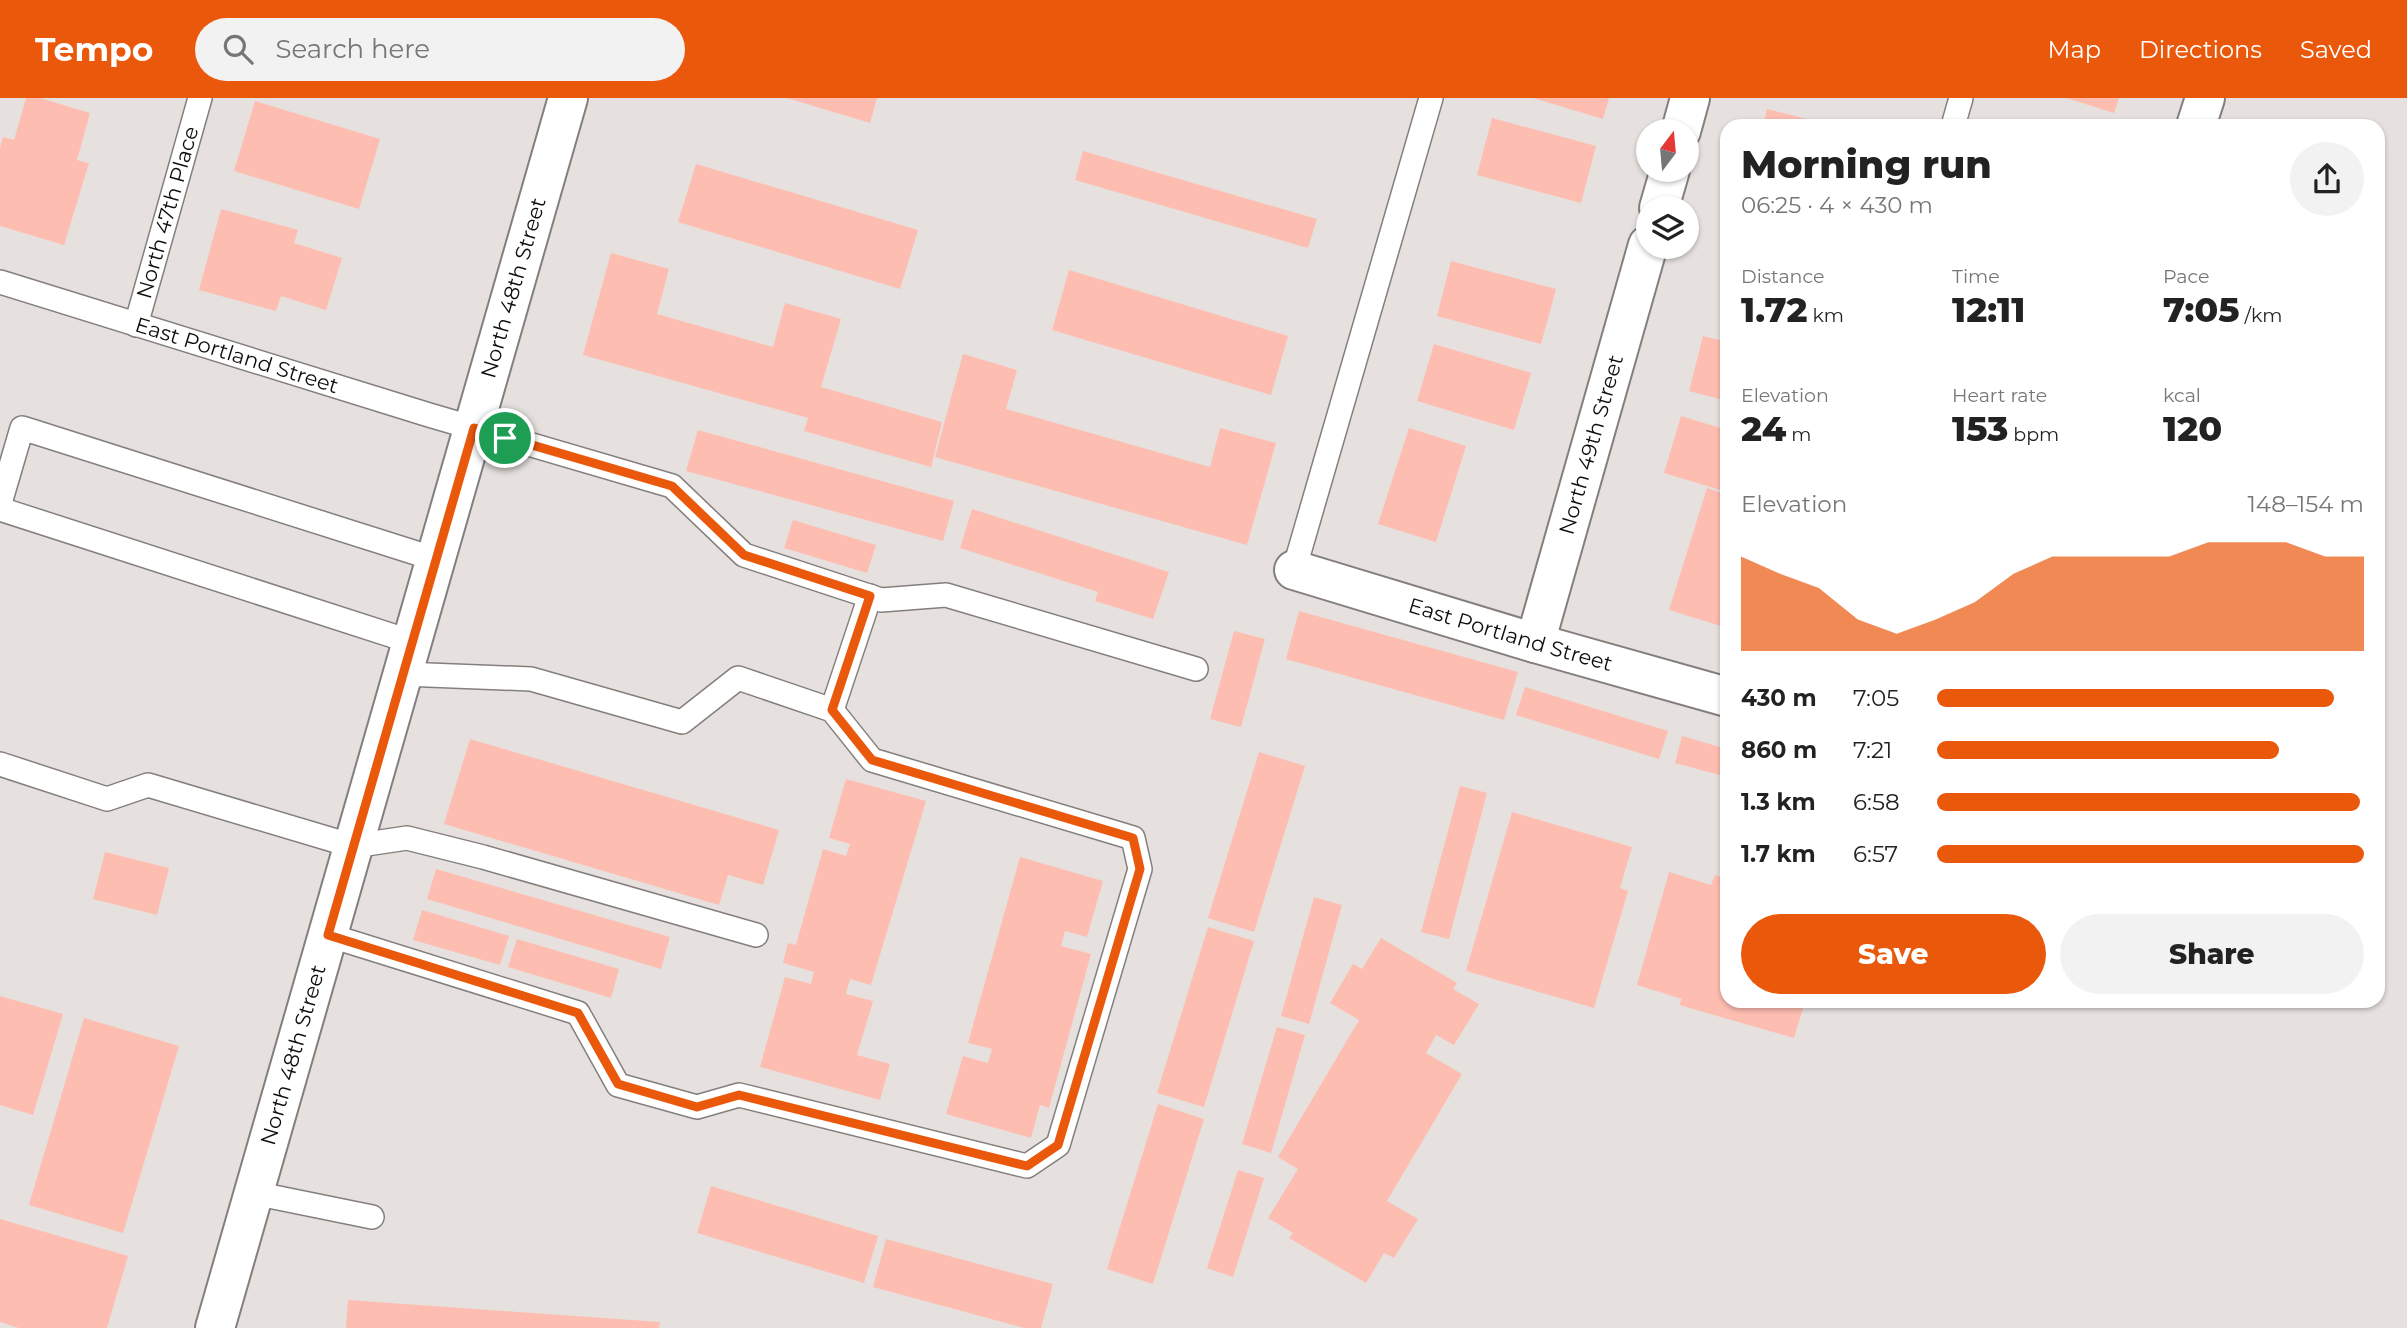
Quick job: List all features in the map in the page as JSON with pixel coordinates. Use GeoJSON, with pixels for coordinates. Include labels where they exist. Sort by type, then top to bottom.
{"type":"FeatureCollection","features":[{"type":"Feature","properties":{"kind":"street","name":"North 48th Street"},"geometry":{"type":"LineString","coordinates":[[215,1328],[568,98]]}},
{"type":"Feature","properties":{"kind":"street"},"geometry":{"type":"LineString","coordinates":[[1684,119],[1690,98]]}},
{"type":"Feature","properties":{"kind":"street"},"geometry":{"type":"LineString","coordinates":[[2198,119],[2205,98]]}},
{"type":"Feature","properties":{"kind":"street","name":"North 49th Street"},"geometry":{"type":"LineString","coordinates":[[1535,643],[1644,259]]}},
{"type":"Feature","properties":{"kind":"street","name":"East Portland Street"},"geometry":{"type":"LineString","coordinates":[[1294,570],[1535,643],[1720,695]]}},
{"type":"Feature","properties":{"kind":"lane","name":"North 47th Place"},"geometry":{"type":"LineString","coordinates":[[136,325],[200,98]]}},
{"type":"Feature","properties":{"kind":"lane"},"geometry":{"type":"LineString","coordinates":[[1294,570],[1431,98]]}},
{"type":"Feature","properties":{"kind":"lane"},"geometry":{"type":"LineString","coordinates":[[1955,119],[1961,98]]}},
{"type":"Feature","properties":{"kind":"lane","name":"East Portland Street"},"geometry":{"type":"LineString","coordinates":[[0,282],[672,486],[744,555],[881,600],[946,595],[1196,669]]}},
{"type":"Feature","properties":{"kind":"lane"},"geometry":{"type":"LineString","coordinates":[[0,503],[22,429],[435,559]]}},
{"type":"Feature","properties":{"kind":"lane"},"geometry":{"type":"LineString","coordinates":[[0,509],[407,658],[531,679],[682,722],[737,678],[832,710],[872,760],[1133,838],[1140,869],[1058,1145],[1027,1166],[739,1095],[697,1107],[618,1084],[578,1013],[328,935]]}},
{"type":"Feature","properties":{"kind":"lane"},"geometry":{"type":"LineString","coordinates":[[832,710],[870,596]]}},
{"type":"Feature","properties":{"kind":"lane"},"geometry":{"type":"LineString","coordinates":[[0,764],[107,799],[148,785],[353,846],[407,838],[757,935]]}},
{"type":"Feature","properties":{"kind":"lane"},"geometry":{"type":"LineString","coordinates":[[254,1193],[372,1217]]}},
{"type":"Feature","properties":{"kind":"building"},"geometry":{"type":"Polygon","coordinates":[[[26,98],[40,98],[90,113],[77,160],[89,163],[64,245],[0,226],[0,148],[3,137],[14,140],[26,98]]]}},
{"type":"Feature","properties":{"kind":"building"},"geometry":{"type":"Polygon","coordinates":[[[787,98],[877,98],[870,123],[787,98]]]}},
{"type":"Feature","properties":{"kind":"building"},"geometry":{"type":"Polygon","coordinates":[[[1533,98],[1609,98],[1603,119],[1533,98]]]}},
{"type":"Feature","properties":{"kind":"building"},"geometry":{"type":"Polygon","coordinates":[[[2066,98],[2119,98],[2114,113],[2066,98]]]}},
{"type":"Feature","properties":{"kind":"building"},"geometry":{"type":"Polygon","coordinates":[[[255,101],[380,139],[359,209],[234,171],[255,101]]]}},
{"type":"Feature","properties":{"kind":"building"},"geometry":{"type":"Polygon","coordinates":[[[1767,109],[1806,119],[1765,119],[1767,109]]]}},
{"type":"Feature","properties":{"kind":"building"},"geometry":{"type":"Polygon","coordinates":[[[1492,118],[1596,146],[1581,203],[1477,175],[1492,118]]]}},
{"type":"Feature","properties":{"kind":"building"},"geometry":{"type":"Polygon","coordinates":[[[1083,151],[1317,219],[1308,248],[1075,180],[1083,151]]]}},
{"type":"Feature","properties":{"kind":"building"},"geometry":{"type":"Polygon","coordinates":[[[696,164],[918,230],[900,289],[678,222],[696,164]]]}},
{"type":"Feature","properties":{"kind":"building"},"geometry":{"type":"Polygon","coordinates":[[[221,209],[298,230],[294,243],[342,258],[326,310],[281,296],[276,311],[199,290],[221,209]]]}},
{"type":"Feature","properties":{"kind":"building"},"geometry":{"type":"Polygon","coordinates":[[[611,253],[669,269],[657,314],[773,347],[785,303],[841,319],[821,387],[942,422],[931,467],[804,431],[808,418],[583,355],[611,253]]]}},
{"type":"Feature","properties":{"kind":"building"},"geometry":{"type":"Polygon","coordinates":[[[1451,261],[1556,289],[1541,344],[1437,316],[1451,261]]]}},
{"type":"Feature","properties":{"kind":"building"},"geometry":{"type":"Polygon","coordinates":[[[1069,270],[1288,336],[1271,395],[1052,330],[1069,270]]]}},
{"type":"Feature","properties":{"kind":"building"},"geometry":{"type":"Polygon","coordinates":[[[1703,336],[1720,340],[1720,399],[1689,391],[1703,336]]]}},
{"type":"Feature","properties":{"kind":"building"},"geometry":{"type":"Polygon","coordinates":[[[1434,344],[1531,373],[1514,430],[1417,401],[1434,344]]]}},
{"type":"Feature","properties":{"kind":"building"},"geometry":{"type":"Polygon","coordinates":[[[963,354],[1017,370],[1006,409],[1210,467],[1220,428],[1276,443],[1247,545],[935,457],[963,354]]]}},
{"type":"Feature","properties":{"kind":"building"},"geometry":{"type":"Polygon","coordinates":[[[1681,416],[1720,428],[1720,490],[1664,473],[1681,416]]]}},
{"type":"Feature","properties":{"kind":"building"},"geometry":{"type":"Polygon","coordinates":[[[1409,428],[1466,446],[1436,542],[1378,524],[1409,428]]]}},
{"type":"Feature","properties":{"kind":"building"},"geometry":{"type":"Polygon","coordinates":[[[698,430],[954,501],[943,541],[686,471],[698,430]]]}},
{"type":"Feature","properties":{"kind":"building"},"geometry":{"type":"Polygon","coordinates":[[[1707,488],[1720,493],[1720,626],[1669,610],[1707,488]]]}},
{"type":"Feature","properties":{"kind":"building"},"geometry":{"type":"Polygon","coordinates":[[[972,509],[1169,572],[1153,619],[1095,601],[1098,592],[960,548],[972,509]]]}},
{"type":"Feature","properties":{"kind":"building"},"geometry":{"type":"Polygon","coordinates":[[[793,520],[876,545],[867,573],[784,548],[793,520]]]}},
{"type":"Feature","properties":{"kind":"building"},"geometry":{"type":"Polygon","coordinates":[[[1299,611],[1518,672],[1504,720],[1286,659],[1299,611]]]}},
{"type":"Feature","properties":{"kind":"building"},"geometry":{"type":"Polygon","coordinates":[[[1234,631],[1265,639],[1241,727],[1210,719],[1234,631]]]}},
{"type":"Feature","properties":{"kind":"building"},"geometry":{"type":"Polygon","coordinates":[[[1525,687],[1668,731],[1659,759],[1516,715],[1525,687]]]}},
{"type":"Feature","properties":{"kind":"building"},"geometry":{"type":"Polygon","coordinates":[[[1682,736],[1720,747],[1720,775],[1675,763],[1682,736]]]}},
{"type":"Feature","properties":{"kind":"building"},"geometry":{"type":"Polygon","coordinates":[[[470,739],[779,830],[763,885],[728,875],[719,905],[444,824],[470,739]]]}},
{"type":"Feature","properties":{"kind":"building"},"geometry":{"type":"Polygon","coordinates":[[[1259,752],[1305,766],[1254,932],[1208,918],[1259,752]]]}},
{"type":"Feature","properties":{"kind":"building"},"geometry":{"type":"Polygon","coordinates":[[[846,779],[926,801],[871,985],[850,979],[846,994],[873,1001],[857,1055],[890,1064],[880,1100],[760,1067],[785,977],[811,984],[814,972],[783,963],[788,943],[796,945],[823,849],[846,856],[850,844],[829,838],[846,779]]]}},
{"type":"Feature","properties":{"kind":"building"},"geometry":{"type":"Polygon","coordinates":[[[1460,786],[1487,793],[1449,939],[1421,932],[1460,786]]]}},
{"type":"Feature","properties":{"kind":"building"},"geometry":{"type":"Polygon","coordinates":[[[1512,812],[1632,847],[1620,888],[1628,891],[1594,1008],[1466,971],[1512,812]]]}},
{"type":"Feature","properties":{"kind":"building"},"geometry":{"type":"Polygon","coordinates":[[[105,852],[169,868],[157,915],[93,899],[105,852]]]}},
{"type":"Feature","properties":{"kind":"building"},"geometry":{"type":"Polygon","coordinates":[[[1020,857],[1103,881],[1087,937],[1065,931],[1061,946],[1091,954],[1049,1108],[1040,1105],[1031,1138],[946,1114],[963,1056],[988,1063],[992,1049],[968,1043],[1020,857]]]}},
{"type":"Feature","properties":{"kind":"building"},"geometry":{"type":"Polygon","coordinates":[[[436,869],[670,937],[661,969],[427,899],[436,869]]]}},
{"type":"Feature","properties":{"kind":"building"},"geometry":{"type":"Polygon","coordinates":[[[1669,872],[1711,885],[1715,875],[1720,877],[1720,1008],[1803,1008],[1794,1038],[1679,1005],[1682,999],[1637,985],[1669,872]]]}},
{"type":"Feature","properties":{"kind":"building"},"geometry":{"type":"Polygon","coordinates":[[[1314,897],[1342,905],[1309,1024],[1281,1016],[1314,897]]]}},
{"type":"Feature","properties":{"kind":"building"},"geometry":{"type":"Polygon","coordinates":[[[422,910],[509,936],[500,965],[413,940],[422,910]]]}},
{"type":"Feature","properties":{"kind":"building"},"geometry":{"type":"Polygon","coordinates":[[[1208,927],[1254,941],[1204,1107],[1157,1093],[1208,927]]]}},
{"type":"Feature","properties":{"kind":"building"},"geometry":{"type":"Polygon","coordinates":[[[1381,938],[1457,983],[1453,989],[1479,1004],[1454,1045],[1436,1035],[1426,1053],[1462,1074],[1387,1201],[1418,1219],[1394,1258],[1384,1253],[1366,1283],[1289,1238],[1293,1233],[1268,1218],[1298,1169],[1278,1157],[1359,1020],[1330,1003],[1353,964],[1362,969],[1381,938]]]}},
{"type":"Feature","properties":{"kind":"building"},"geometry":{"type":"Polygon","coordinates":[[[517,939],[619,969],[611,998],[508,967],[517,939]]]}},
{"type":"Feature","properties":{"kind":"building"},"geometry":{"type":"Polygon","coordinates":[[[0,996],[63,1014],[33,1115],[0,1105],[0,996]]]}},
{"type":"Feature","properties":{"kind":"building"},"geometry":{"type":"Polygon","coordinates":[[[84,1018],[179,1046],[123,1233],[29,1205],[84,1018]]]}},
{"type":"Feature","properties":{"kind":"building"},"geometry":{"type":"Polygon","coordinates":[[[1277,1027],[1305,1035],[1271,1153],[1242,1144],[1277,1027]]]}},
{"type":"Feature","properties":{"kind":"building"},"geometry":{"type":"Polygon","coordinates":[[[1158,1104],[1204,1119],[1153,1284],[1107,1269],[1158,1104]]]}},
{"type":"Feature","properties":{"kind":"building"},"geometry":{"type":"Polygon","coordinates":[[[1238,1170],[1264,1178],[1233,1277],[1207,1268],[1238,1170]]]}},
{"type":"Feature","properties":{"kind":"building"},"geometry":{"type":"Polygon","coordinates":[[[711,1186],[878,1236],[864,1283],[697,1233],[711,1186]]]}},
{"type":"Feature","properties":{"kind":"building"},"geometry":{"type":"Polygon","coordinates":[[[0,1219],[128,1256],[107,1328],[19,1328],[0,1322],[0,1219]]]}},
{"type":"Feature","properties":{"kind":"building"},"geometry":{"type":"Polygon","coordinates":[[[886,1239],[1053,1284],[1041,1328],[1024,1328],[873,1287],[886,1239]]]}},
{"type":"Feature","properties":{"kind":"building"},"geometry":{"type":"Polygon","coordinates":[[[348,1300],[660,1322],[659,1328],[346,1328],[348,1300]]]}},
{"type":"Feature","properties":{"kind":"route"},"geometry":{"type":"LineString","coordinates":[[474,428],[505,438],[672,486],[744,555],[870,596],[832,710],[872,760],[1133,838],[1140,869],[1058,1145],[1027,1166],[739,1095],[697,1107],[618,1084],[578,1013],[328,935],[474,428]]}}]}
